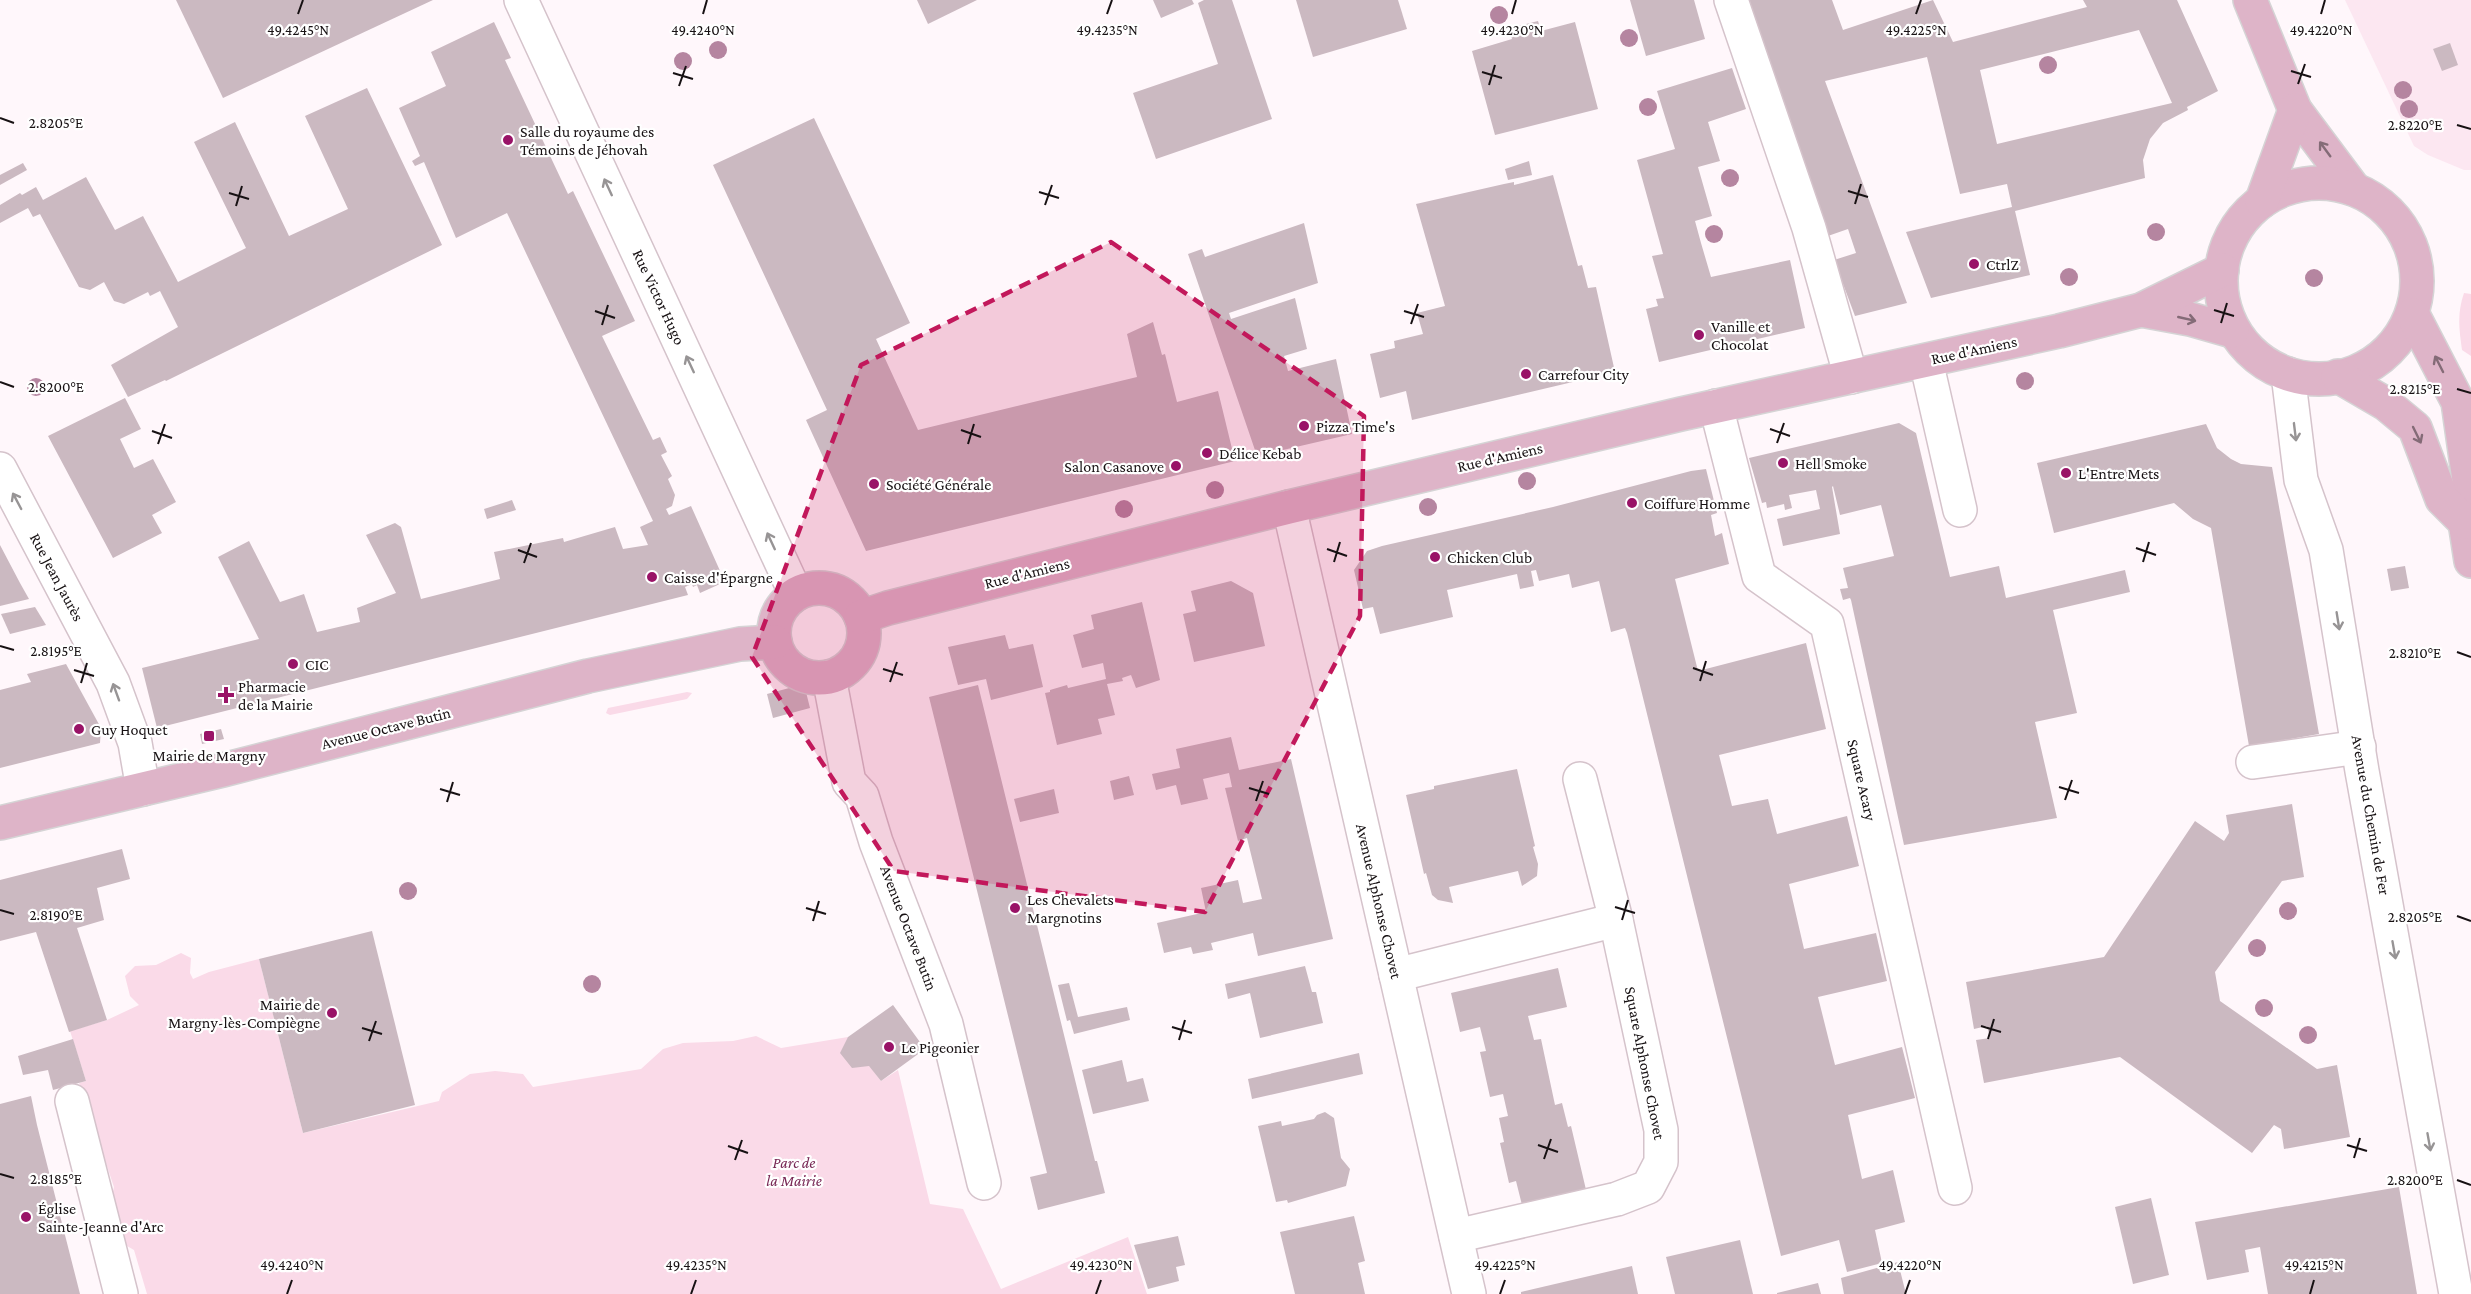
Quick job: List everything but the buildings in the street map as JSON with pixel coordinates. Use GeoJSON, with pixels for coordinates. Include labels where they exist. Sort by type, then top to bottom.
{"type":"FeatureCollection","features":[{"type":"Feature","properties":{"kind":"main road"},"geometry":{"type":"LineString","coordinates":[[2250,0],[2295,110],[2354,189]]}},
{"type":"Feature","properties":{"kind":"main road"},"geometry":{"type":"LineString","coordinates":[[2262,201],[2295,110]]}},
{"type":"Feature","properties":{"kind":"main road"},"geometry":{"type":"LineString","coordinates":[[2306,183],[2331,183],[2354,189],[2381,205],[2402,228],[2414,258],[2417,292],[2413,315],[2387,352],[2357,372],[2313,378],[2288,374],[2272,368],[2251,353],[2232,331],[2221,303],[2222,270],[2234,231],[2262,201],[2283,189],[2306,183]]}},
{"type":"Feature","properties":{"kind":"main road","name":"Rue d'Amiens"},"geometry":{"type":"LineString","coordinates":[[861,617],[888,608],[1289,507],[1716,406],[2059,331],[2141,310],[2222,270]]}},
{"type":"Feature","properties":{"kind":"main road","name":"Rue d'Amiens"},"geometry":{"type":"LineString","coordinates":[[2141,310],[2190,319],[2232,331]]}},
{"type":"Feature","properties":{"kind":"main road"},"geometry":{"type":"LineString","coordinates":[[2413,315],[2458,402],[2470,487],[2465,522],[2471,561]]}},
{"type":"Feature","properties":{"kind":"main road"},"geometry":{"type":"LineString","coordinates":[[2338,376],[2386,404],[2415,428],[2442,499],[2465,522]]}},
{"type":"Feature","properties":{"kind":"main road"},"geometry":{"type":"LineString","coordinates":[[826,588],[841,594],[854,603],[861,617],[864,636],[859,655],[846,669],[829,677],[811,678],[794,671],[782,658],[775,642],[775,624],[783,607],[796,594],[810,589],[826,588]]}},
{"type":"Feature","properties":{"kind":"main road","name":"Avenue Octave Butin"},"geometry":{"type":"LineString","coordinates":[[0,824],[588,676],[740,644],[775,642]]}},
{"type":"Feature","properties":{"kind":"street","name":"Rue Victor Hugo"},"geometry":{"type":"LineString","coordinates":[[521,0],[796,594]]}},
{"type":"Feature","properties":{"kind":"street"},"geometry":{"type":"LineString","coordinates":[[1731,0],[1809,228],[1851,376]]}},
{"type":"Feature","properties":{"kind":"street"},"geometry":{"type":"LineString","coordinates":[[1926,361],[1960,510]]}},
{"type":"Feature","properties":{"kind":"street","name":"Avenue du Chemin de Fer"},"geometry":{"type":"LineString","coordinates":[[2288,374],[2301,480],[2326,550],[2456,1294]]}},
{"type":"Feature","properties":{"kind":"street","name":"Square Acary"},"geometry":{"type":"LineString","coordinates":[[1716,406],[1759,576],[1827,624],[1955,1188]]}},
{"type":"Feature","properties":{"kind":"street","name":"Rue Jean Jaurès"},"geometry":{"type":"LineString","coordinates":[[0,469],[113,683],[135,743],[143,789]]}},
{"type":"Feature","properties":{"kind":"street","name":"Avenue Alphonse Chovet"},"geometry":{"type":"LineString","coordinates":[[1289,507],[1469,1294]]}},
{"type":"Feature","properties":{"kind":"street","name":"Avenue Octave Butin"},"geometry":{"type":"LineString","coordinates":[[829,677],[849,782],[862,796],[876,842],[946,1024],[984,1184]]}},
{"type":"Feature","properties":{"kind":"street"},"geometry":{"type":"LineString","coordinates":[[2253,762],[2359,747]]}},
{"type":"Feature","properties":{"kind":"street","name":"Square Alphonse Chovet"},"geometry":{"type":"LineString","coordinates":[[1456,1236],[1617,1199],[1648,1187],[1661,1162],[1660,1130],[1616,920],[1581,779]]}},
{"type":"Feature","properties":{"kind":"street"},"geometry":{"type":"LineString","coordinates":[[1396,975],[1616,920]]}},
{"type":"Feature","properties":{"kind":"street"},"geometry":{"type":"LineString","coordinates":[[72,1101],[121,1294]]}},
{"type":"Feature","properties":{"kind":"highlighted area"},"geometry":{"type":"Polygon","coordinates":[[[1111,242],[1364,416],[1360,616],[1205,912],[894,871],[752,657],[861,365],[1111,242]]]}},
{"type":"Feature","properties":{"kind":"shaded area"},"geometry":{"type":"Polygon","coordinates":[[[2345,0],[2471,0],[2471,170],[2464,170],[2428,155],[2414,146],[2345,0]]]}},
{"type":"Feature","properties":{"kind":"green space"},"geometry":{"type":"Polygon","coordinates":[[[2464,293],[2471,294],[2471,356],[2462,350],[2460,335],[2460,314],[2464,293]]]}},
{"type":"Feature","properties":{"kind":"green space"},"geometry":{"type":"Polygon","coordinates":[[[687,692],[692,693],[687,699],[610,715],[606,713],[608,708],[687,692]]]}},
{"type":"Feature","properties":{"kind":"green space","name":"Parc de la Mairie"},"geometry":{"type":"Polygon","coordinates":[[[181,953],[191,958],[190,973],[193,979],[209,972],[259,959],[303,1133],[439,1101],[442,1092],[470,1074],[495,1071],[523,1074],[533,1087],[641,1069],[663,1049],[683,1043],[733,1041],[756,1036],[781,1048],[848,1037],[881,1081],[898,1070],[930,1204],[963,1209],[1001,1289],[1128,1237],[1147,1294],[147,1294],[134,1250],[113,1238],[108,1214],[114,1187],[79,1083],[86,1081],[70,1031],[107,1020],[139,1005],[130,996],[125,976],[135,966],[156,965],[181,953]]]}},
{"type":"Feature","properties":{"kind":"place","name":"Salle du royaume des Témoins de Jéhovah"},"geometry":{"type":"Point","coordinates":[508,140]}},
{"type":"Feature","properties":{"kind":"place","name":"CtrlZ"},"geometry":{"type":"Point","coordinates":[1974,264]}},
{"type":"Feature","properties":{"kind":"place","name":"Vanille et Chocolat"},"geometry":{"type":"Point","coordinates":[1699,335]}},
{"type":"Feature","properties":{"kind":"place","name":"Carrefour City"},"geometry":{"type":"Point","coordinates":[1526,374]}},
{"type":"Feature","properties":{"kind":"place","name":"Pizza Time's"},"geometry":{"type":"Point","coordinates":[1304,426]}},
{"type":"Feature","properties":{"kind":"place","name":"Délice Kebab"},"geometry":{"type":"Point","coordinates":[1207,453]}},
{"type":"Feature","properties":{"kind":"place","name":"Hell Smoke"},"geometry":{"type":"Point","coordinates":[1783,463]}},
{"type":"Feature","properties":{"kind":"place","name":"Salon Casanove"},"geometry":{"type":"Point","coordinates":[1176,466]}},
{"type":"Feature","properties":{"kind":"place","name":"L'Entre Mets"},"geometry":{"type":"Point","coordinates":[2066,473]}},
{"type":"Feature","properties":{"kind":"place","name":"Société Générale"},"geometry":{"type":"Point","coordinates":[874,484]}},
{"type":"Feature","properties":{"kind":"place","name":"Coiffure Homme"},"geometry":{"type":"Point","coordinates":[1632,503]}},
{"type":"Feature","properties":{"kind":"place","name":"Chicken Club"},"geometry":{"type":"Point","coordinates":[1435,557]}},
{"type":"Feature","properties":{"kind":"place","name":"Caisse d'Épargne"},"geometry":{"type":"Point","coordinates":[652,577]}},
{"type":"Feature","properties":{"kind":"place","name":"CIC"},"geometry":{"type":"Point","coordinates":[293,664]}},
{"type":"Feature","properties":{"kind":"place","name":"Pharmacie de la Mairie"},"geometry":{"type":"Point","coordinates":[226,695]}},
{"type":"Feature","properties":{"kind":"place","name":"Guy Hoquet"},"geometry":{"type":"Point","coordinates":[79,729]}},
{"type":"Feature","properties":{"kind":"place","name":"Mairie de Margny"},"geometry":{"type":"Point","coordinates":[209,736]}},
{"type":"Feature","properties":{"kind":"place","name":"Les Chevalets Margnotins"},"geometry":{"type":"Point","coordinates":[1015,908]}},
{"type":"Feature","properties":{"kind":"place","name":"Mairie de Margny-lès-Compiègne"},"geometry":{"type":"Point","coordinates":[332,1013]}},
{"type":"Feature","properties":{"kind":"place","name":"Le Pigeonier"},"geometry":{"type":"Point","coordinates":[889,1047]}},
{"type":"Feature","properties":{"kind":"place","name":"Église Sainte-Jeanne d'Arc"},"geometry":{"type":"Point","coordinates":[26,1217]}}]}
